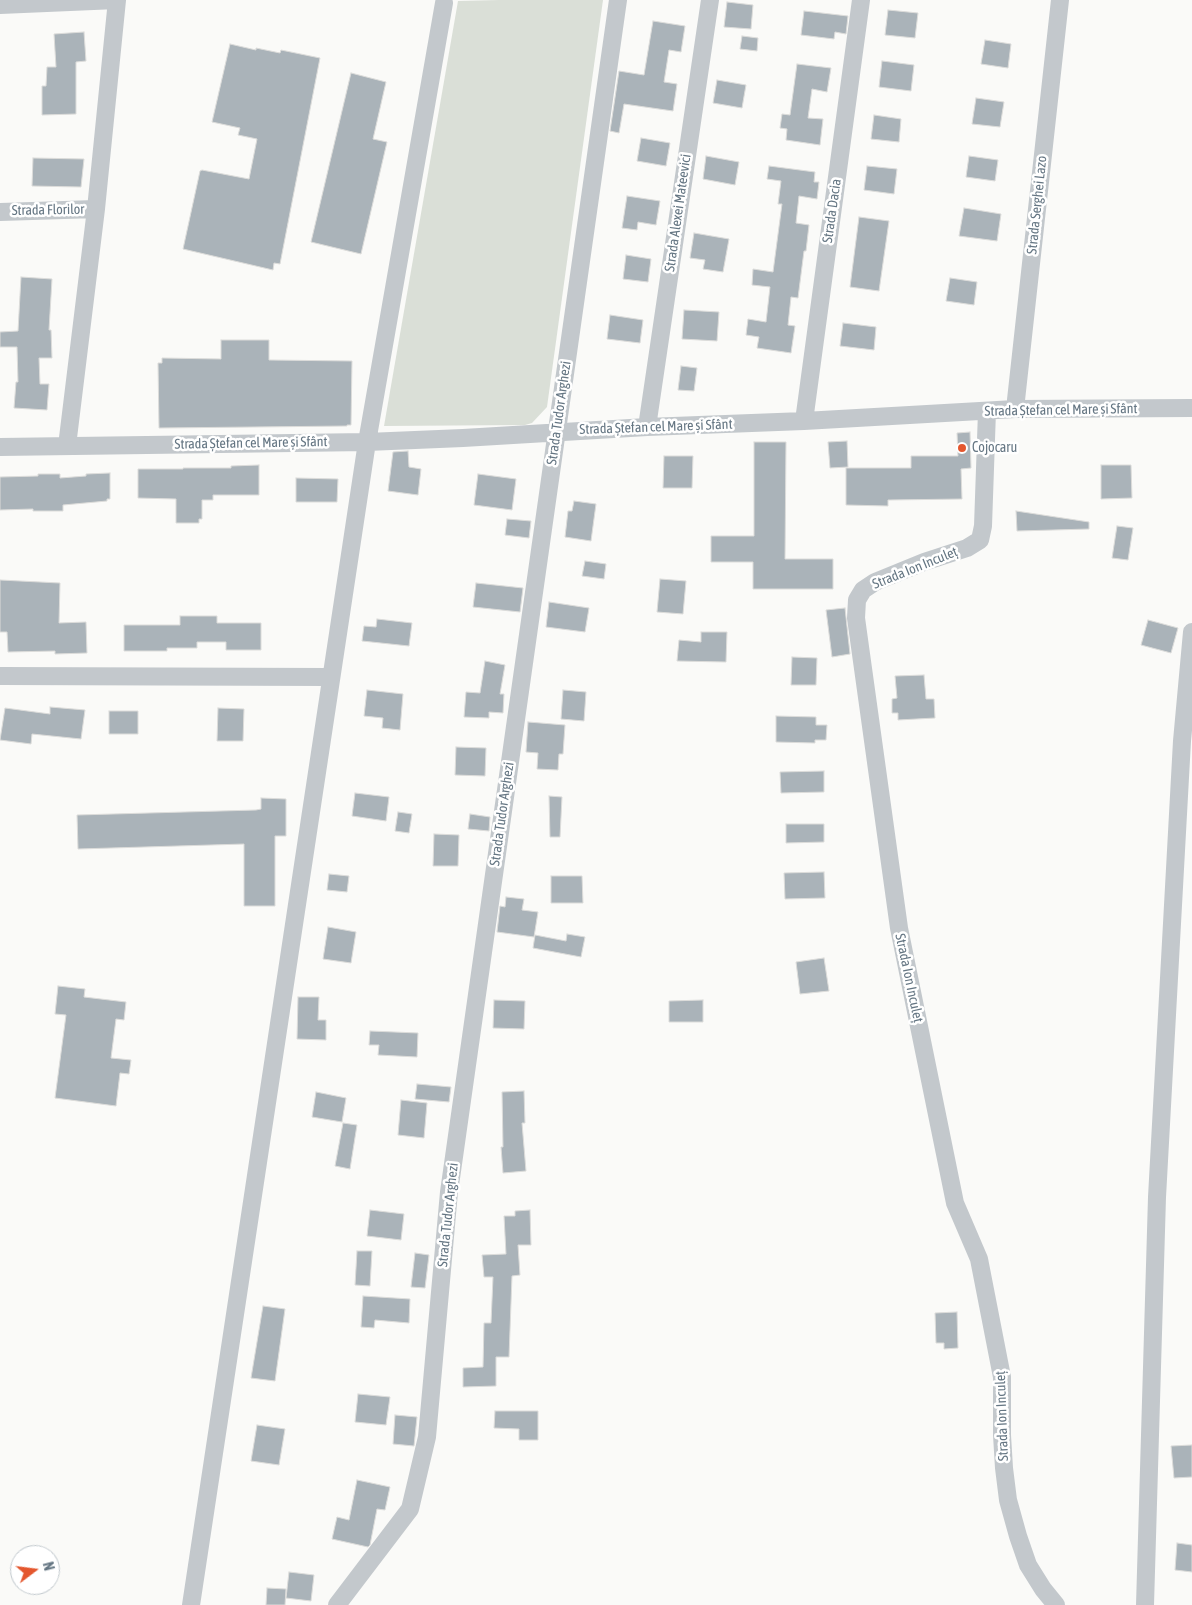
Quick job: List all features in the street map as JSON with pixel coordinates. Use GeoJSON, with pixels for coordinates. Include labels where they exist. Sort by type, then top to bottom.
{"type":"FeatureCollection","features":[{"type":"Feature","properties":{"kind":"street"},"geometry":{"type":"LineString","coordinates":[[0,5],[117,0],[96,209],[67,446]]}},
{"type":"Feature","properties":{"kind":"street","name":"Strada Tudor Arghezi"},"geometry":{"type":"LineString","coordinates":[[337,1605],[410,1509],[427,1437],[449,1192],[618,0]]}},
{"type":"Feature","properties":{"kind":"street","name":"Strada Alexei Mateevici"},"geometry":{"type":"LineString","coordinates":[[647,426],[710,0]]}},
{"type":"Feature","properties":{"kind":"street","name":"Strada Dacia"},"geometry":{"type":"LineString","coordinates":[[804,421],[861,0]]}},
{"type":"Feature","properties":{"kind":"street","name":"Strada Serghei Lazo"},"geometry":{"type":"LineString","coordinates":[[1015,409],[1060,0]]}},
{"type":"Feature","properties":{"kind":"street"},"geometry":{"type":"LineString","coordinates":[[190,1605],[367,442],[444,4]]}},
{"type":"Feature","properties":{"kind":"street","name":"Strada Florilor"},"geometry":{"type":"LineString","coordinates":[[0,212],[96,209]]}},
{"type":"Feature","properties":{"kind":"street","name":"Strada Ștefan cel Mare și Sfânt"},"geometry":{"type":"LineString","coordinates":[[0,447],[367,442],[647,426],[804,421],[1015,409],[1192,408]]}},
{"type":"Feature","properties":{"kind":"street","name":"Strada Ion Inculeț"},"geometry":{"type":"LineString","coordinates":[[987,411],[983,526],[980,540],[967,548],[924,562],[875,582],[863,590],[857,600],[856,618],[899,928],[956,1202],[979,1259],[1002,1377],[1003,1452],[1008,1500],[1028,1565],[1043,1590],[1056,1605]]}},
{"type":"Feature","properties":{"kind":"street"},"geometry":{"type":"LineString","coordinates":[[1145,1605],[1157,1198],[1182,751],[1192,632]]}},
{"type":"Feature","properties":{"kind":"street"},"geometry":{"type":"LineString","coordinates":[[0,676],[330,677]]}},
{"type":"Feature","properties":{"kind":"shaded area"},"geometry":{"type":"Polygon","coordinates":[[[603,0],[547,407],[532,423],[525,425],[384,426],[458,1],[603,0]]]}},
{"type":"Feature","properties":{"kind":"building"},"geometry":{"type":"Polygon","coordinates":[[[727,2],[753,5],[751,29],[724,27],[727,2]]]}},
{"type":"Feature","properties":{"kind":"building"},"geometry":{"type":"Polygon","coordinates":[[[888,10],[918,13],[915,38],[885,35],[888,10]]]}},
{"type":"Feature","properties":{"kind":"building"},"geometry":{"type":"Polygon","coordinates":[[[804,11],[848,16],[846,34],[835,32],[834,39],[801,35],[804,11]]]}},
{"type":"Feature","properties":{"kind":"building"},"geometry":{"type":"Polygon","coordinates":[[[653,21],[685,26],[681,52],[669,50],[664,82],[677,84],[673,111],[624,104],[619,133],[610,131],[619,71],[644,75],[653,21]]]}},
{"type":"Feature","properties":{"kind":"building"},"geometry":{"type":"Polygon","coordinates":[[[84,32],[86,61],[76,62],[76,114],[42,115],[42,86],[46,86],[47,67],[56,67],[54,34],[84,32]]]}},
{"type":"Feature","properties":{"kind":"building"},"geometry":{"type":"Polygon","coordinates":[[[742,36],[758,38],[757,51],[740,49],[742,36]]]}},
{"type":"Feature","properties":{"kind":"building"},"geometry":{"type":"Polygon","coordinates":[[[985,40],[1011,44],[1008,68],[981,64],[985,40]]]}},
{"type":"Feature","properties":{"kind":"building"},"geometry":{"type":"Polygon","coordinates":[[[230,44],[256,50],[256,48],[280,53],[281,50],[320,58],[280,264],[274,263],[273,270],[183,249],[200,171],[249,179],[257,139],[238,135],[240,128],[212,122],[230,44]]]}},
{"type":"Feature","properties":{"kind":"building"},"geometry":{"type":"Polygon","coordinates":[[[882,61],[914,65],[911,91],[879,87],[882,61]]]}},
{"type":"Feature","properties":{"kind":"building"},"geometry":{"type":"Polygon","coordinates":[[[797,64],[831,68],[827,92],[812,89],[808,118],[823,119],[820,145],[786,140],[787,129],[780,128],[782,114],[790,115],[797,64]]]}},
{"type":"Feature","properties":{"kind":"building"},"geometry":{"type":"Polygon","coordinates":[[[351,73],[386,82],[373,139],[387,142],[361,254],[311,242],[351,73]]]}},
{"type":"Feature","properties":{"kind":"building"},"geometry":{"type":"Polygon","coordinates":[[[717,80],[746,85],[742,108],[713,103],[717,80]]]}},
{"type":"Feature","properties":{"kind":"building"},"geometry":{"type":"Polygon","coordinates":[[[976,98],[1004,102],[1000,127],[972,124],[976,98]]]}},
{"type":"Feature","properties":{"kind":"building"},"geometry":{"type":"Polygon","coordinates":[[[874,115],[901,119],[899,142],[871,139],[874,115]]]}},
{"type":"Feature","properties":{"kind":"building"},"geometry":{"type":"Polygon","coordinates":[[[641,138],[670,143],[666,166],[637,161],[641,138]]]}},
{"type":"Feature","properties":{"kind":"building"},"geometry":{"type":"Polygon","coordinates":[[[706,156],[739,162],[735,185],[703,179],[706,156]]]}},
{"type":"Feature","properties":{"kind":"building"},"geometry":{"type":"Polygon","coordinates":[[[969,156],[998,160],[995,181],[966,177],[969,156]]]}},
{"type":"Feature","properties":{"kind":"building"},"geometry":{"type":"Polygon","coordinates":[[[33,158],[84,159],[81,187],[32,186],[33,158]]]}},
{"type":"Feature","properties":{"kind":"building"},"geometry":{"type":"Polygon","coordinates":[[[769,166],[815,172],[814,182],[819,182],[817,199],[799,196],[796,223],[809,225],[798,298],[791,297],[788,325],[795,326],[791,353],[757,348],[759,337],[746,335],[748,319],[766,322],[770,287],[752,285],[753,269],[773,272],[782,204],[778,204],[781,181],[767,179],[769,166]]]}},
{"type":"Feature","properties":{"kind":"building"},"geometry":{"type":"Polygon","coordinates":[[[867,166],[897,169],[894,194],[864,190],[867,166]]]}},
{"type":"Feature","properties":{"kind":"building"},"geometry":{"type":"Polygon","coordinates":[[[627,196],[660,201],[656,225],[638,222],[637,230],[622,228],[627,196]]]}},
{"type":"Feature","properties":{"kind":"building"},"geometry":{"type":"Polygon","coordinates":[[[964,208],[1001,214],[997,241],[959,236],[964,208]]]}},
{"type":"Feature","properties":{"kind":"building"},"geometry":{"type":"Polygon","coordinates":[[[859,217],[889,221],[879,291],[850,287],[859,217]]]}},
{"type":"Feature","properties":{"kind":"building"},"geometry":{"type":"Polygon","coordinates":[[[694,233],[729,239],[723,272],[703,269],[705,260],[690,258],[694,233]]]}},
{"type":"Feature","properties":{"kind":"building"},"geometry":{"type":"Polygon","coordinates":[[[626,255],[651,259],[648,282],[623,279],[626,255]]]}},
{"type":"Feature","properties":{"kind":"building"},"geometry":{"type":"Polygon","coordinates":[[[21,277],[52,279],[49,330],[51,330],[52,358],[39,358],[40,384],[49,384],[47,410],[14,408],[16,382],[18,382],[17,347],[0,347],[0,332],[18,331],[21,277]]]}},
{"type":"Feature","properties":{"kind":"building"},"geometry":{"type":"Polygon","coordinates":[[[950,278],[977,282],[974,305],[946,301],[950,278]]]}},
{"type":"Feature","properties":{"kind":"building"},"geometry":{"type":"Polygon","coordinates":[[[684,310],[719,312],[717,341],[682,339],[684,310]]]}},
{"type":"Feature","properties":{"kind":"building"},"geometry":{"type":"Polygon","coordinates":[[[610,315],[643,320],[640,343],[607,339],[610,315]]]}},
{"type":"Feature","properties":{"kind":"building"},"geometry":{"type":"Polygon","coordinates":[[[843,323],[876,327],[874,350],[840,346],[843,323]]]}},
{"type":"Feature","properties":{"kind":"building"},"geometry":{"type":"Polygon","coordinates":[[[221,340],[269,340],[269,360],[352,361],[351,425],[159,428],[158,363],[162,363],[162,358],[221,359],[221,340]]]}},
{"type":"Feature","properties":{"kind":"building"},"geometry":{"type":"Polygon","coordinates":[[[681,366],[697,368],[694,391],[678,390],[681,366]]]}},
{"type":"Feature","properties":{"kind":"building"},"geometry":{"type":"Polygon","coordinates":[[[970,432],[971,468],[961,469],[962,499],[888,500],[888,506],[846,505],[846,468],[911,468],[911,456],[958,456],[957,433],[970,432]]]}},
{"type":"Feature","properties":{"kind":"building"},"geometry":{"type":"Polygon","coordinates":[[[847,441],[848,467],[830,468],[828,442],[847,441]]]}},
{"type":"Feature","properties":{"kind":"building"},"geometry":{"type":"Polygon","coordinates":[[[754,442],[786,442],[785,559],[833,559],[833,589],[753,589],[753,562],[711,562],[711,536],[754,536],[754,442]]]}},
{"type":"Feature","properties":{"kind":"building"},"geometry":{"type":"Polygon","coordinates":[[[408,451],[409,467],[421,469],[418,495],[388,491],[393,452],[408,451]]]}},
{"type":"Feature","properties":{"kind":"building"},"geometry":{"type":"Polygon","coordinates":[[[664,456],[693,456],[692,488],[663,488],[664,456]]]}},
{"type":"Feature","properties":{"kind":"building"},"geometry":{"type":"Polygon","coordinates":[[[259,465],[259,495],[213,495],[213,500],[202,500],[202,519],[199,519],[199,523],[176,523],[176,499],[138,498],[138,469],[231,468],[231,466],[259,465]]]}},
{"type":"Feature","properties":{"kind":"building"},"geometry":{"type":"Polygon","coordinates":[[[1101,465],[1131,465],[1132,498],[1101,499],[1101,465]]]}},
{"type":"Feature","properties":{"kind":"building"},"geometry":{"type":"Polygon","coordinates":[[[110,473],[110,499],[107,499],[107,501],[63,505],[63,511],[33,511],[33,509],[0,510],[0,477],[60,474],[60,478],[110,473]]]}},
{"type":"Feature","properties":{"kind":"building"},"geometry":{"type":"Polygon","coordinates":[[[478,474],[516,479],[512,510],[474,505],[478,474]]]}},
{"type":"Feature","properties":{"kind":"building"},"geometry":{"type":"Polygon","coordinates":[[[296,478],[338,479],[337,502],[296,502],[296,478]]]}},
{"type":"Feature","properties":{"kind":"building"},"geometry":{"type":"Polygon","coordinates":[[[574,501],[596,504],[591,541],[565,537],[568,511],[572,511],[574,501]]]}},
{"type":"Feature","properties":{"kind":"building"},"geometry":{"type":"Polygon","coordinates":[[[1016,511],[1089,522],[1089,529],[1017,531],[1016,511]]]}},
{"type":"Feature","properties":{"kind":"building"},"geometry":{"type":"Polygon","coordinates":[[[507,519],[531,521],[529,538],[505,535],[507,519]]]}},
{"type":"Feature","properties":{"kind":"building"},"geometry":{"type":"Polygon","coordinates":[[[1117,526],[1133,528],[1128,560],[1112,558],[1117,526]]]}},
{"type":"Feature","properties":{"kind":"building"},"geometry":{"type":"Polygon","coordinates":[[[585,561],[606,564],[604,579],[582,576],[585,561]]]}},
{"type":"Feature","properties":{"kind":"building"},"geometry":{"type":"Polygon","coordinates":[[[660,579],[686,581],[683,614],[657,612],[660,579]]]}},
{"type":"Feature","properties":{"kind":"building"},"geometry":{"type":"Polygon","coordinates":[[[0,580],[60,583],[59,623],[86,622],[87,653],[55,654],[55,651],[8,652],[7,632],[0,632],[0,580]]]}},
{"type":"Feature","properties":{"kind":"building"},"geometry":{"type":"Polygon","coordinates":[[[476,583],[523,588],[520,612],[473,607],[476,583]]]}},
{"type":"Feature","properties":{"kind":"building"},"geometry":{"type":"Polygon","coordinates":[[[549,602],[589,608],[585,632],[546,627],[549,602]]]}},
{"type":"Feature","properties":{"kind":"building"},"geometry":{"type":"Polygon","coordinates":[[[845,608],[850,654],[832,657],[826,610],[845,608]]]}},
{"type":"Feature","properties":{"kind":"building"},"geometry":{"type":"Polygon","coordinates":[[[180,616],[217,616],[217,623],[261,623],[261,650],[226,650],[226,642],[197,642],[197,648],[167,648],[167,651],[124,651],[124,625],[180,625],[180,616]]]}},
{"type":"Feature","properties":{"kind":"building"},"geometry":{"type":"Polygon","coordinates":[[[377,619],[412,623],[409,646],[362,641],[364,626],[376,627],[377,619]]]}},
{"type":"Feature","properties":{"kind":"building"},"geometry":{"type":"Polygon","coordinates":[[[1148,620],[1178,628],[1171,653],[1141,645],[1148,620]]]}},
{"type":"Feature","properties":{"kind":"building"},"geometry":{"type":"Polygon","coordinates":[[[701,632],[727,632],[726,662],[677,661],[679,640],[701,642],[701,632]]]}},
{"type":"Feature","properties":{"kind":"building"},"geometry":{"type":"Polygon","coordinates":[[[792,657],[817,658],[816,685],[791,685],[792,657]]]}},
{"type":"Feature","properties":{"kind":"building"},"geometry":{"type":"Polygon","coordinates":[[[485,661],[505,665],[500,694],[504,694],[503,713],[489,712],[489,718],[464,717],[466,692],[480,693],[485,661]]]}},
{"type":"Feature","properties":{"kind":"building"},"geometry":{"type":"Polygon","coordinates":[[[924,675],[926,699],[934,699],[935,718],[898,720],[898,713],[892,713],[892,699],[897,698],[895,676],[924,675]]]}},
{"type":"Feature","properties":{"kind":"building"},"geometry":{"type":"Polygon","coordinates":[[[367,690],[403,694],[400,730],[382,728],[383,718],[364,716],[367,690]]]}},
{"type":"Feature","properties":{"kind":"building"},"geometry":{"type":"Polygon","coordinates":[[[563,690],[586,692],[584,721],[561,719],[563,690]]]}},
{"type":"Feature","properties":{"kind":"building"},"geometry":{"type":"Polygon","coordinates":[[[50,707],[85,710],[81,739],[32,734],[31,744],[0,740],[5,708],[50,714],[50,707]]]}},
{"type":"Feature","properties":{"kind":"building"},"geometry":{"type":"Polygon","coordinates":[[[218,708],[244,709],[243,741],[217,741],[218,708]]]}},
{"type":"Feature","properties":{"kind":"building"},"geometry":{"type":"Polygon","coordinates":[[[109,711],[138,711],[138,734],[109,734],[109,711]]]}},
{"type":"Feature","properties":{"kind":"building"},"geometry":{"type":"Polygon","coordinates":[[[776,716],[816,717],[816,725],[827,725],[826,740],[815,740],[815,743],[776,742],[776,716]]]}},
{"type":"Feature","properties":{"kind":"building"},"geometry":{"type":"Polygon","coordinates":[[[528,722],[565,725],[563,754],[559,754],[558,770],[537,769],[538,753],[526,752],[528,722]]]}},
{"type":"Feature","properties":{"kind":"building"},"geometry":{"type":"Polygon","coordinates":[[[456,747],[486,748],[485,776],[455,775],[456,747]]]}},
{"type":"Feature","properties":{"kind":"building"},"geometry":{"type":"Polygon","coordinates":[[[824,771],[824,792],[781,793],[780,772],[824,771]]]}},
{"type":"Feature","properties":{"kind":"building"},"geometry":{"type":"Polygon","coordinates":[[[355,793],[389,797],[386,821],[352,816],[355,793]]]}},
{"type":"Feature","properties":{"kind":"building"},"geometry":{"type":"Polygon","coordinates":[[[549,796],[562,797],[560,837],[550,837],[549,796]]]}},
{"type":"Feature","properties":{"kind":"building"},"geometry":{"type":"Polygon","coordinates":[[[261,798],[286,799],[286,836],[275,836],[275,906],[244,906],[244,844],[78,849],[77,815],[256,810],[261,809],[261,798]]]}},
{"type":"Feature","properties":{"kind":"building"},"geometry":{"type":"Polygon","coordinates":[[[398,812],[412,814],[409,833],[395,831],[398,812]]]}},
{"type":"Feature","properties":{"kind":"building"},"geometry":{"type":"Polygon","coordinates":[[[470,814],[490,817],[489,831],[468,829],[470,814]]]}},
{"type":"Feature","properties":{"kind":"building"},"geometry":{"type":"Polygon","coordinates":[[[786,824],[824,824],[824,842],[786,843],[786,824]]]}},
{"type":"Feature","properties":{"kind":"building"},"geometry":{"type":"Polygon","coordinates":[[[434,834],[459,835],[458,866],[433,866],[434,834]]]}},
{"type":"Feature","properties":{"kind":"building"},"geometry":{"type":"Polygon","coordinates":[[[824,872],[825,898],[785,899],[784,873],[824,872]]]}},
{"type":"Feature","properties":{"kind":"building"},"geometry":{"type":"Polygon","coordinates":[[[329,874],[349,876],[347,892],[327,890],[329,874]]]}},
{"type":"Feature","properties":{"kind":"building"},"geometry":{"type":"Polygon","coordinates":[[[551,876],[582,876],[583,903],[551,903],[551,876]]]}},
{"type":"Feature","properties":{"kind":"building"},"geometry":{"type":"Polygon","coordinates":[[[506,897],[524,899],[522,910],[538,912],[534,937],[497,932],[500,906],[505,907],[506,897]]]}},
{"type":"Feature","properties":{"kind":"building"},"geometry":{"type":"Polygon","coordinates":[[[328,927],[356,932],[351,963],[323,959],[328,927]]]}},
{"type":"Feature","properties":{"kind":"building"},"geometry":{"type":"Polygon","coordinates":[[[567,934],[585,937],[581,957],[533,948],[535,935],[566,941],[567,934]]]}},
{"type":"Feature","properties":{"kind":"building"},"geometry":{"type":"Polygon","coordinates":[[[824,958],[829,991],[800,994],[796,962],[824,958]]]}},
{"type":"Feature","properties":{"kind":"building"},"geometry":{"type":"Polygon","coordinates":[[[58,986],[85,989],[84,997],[126,1002],[124,1020],[116,1019],[111,1058],[131,1060],[129,1074],[120,1073],[116,1106],[55,1098],[66,1015],[55,1014],[58,986]]]}},
{"type":"Feature","properties":{"kind":"building"},"geometry":{"type":"Polygon","coordinates":[[[298,997],[319,997],[318,1020],[326,1020],[326,1040],[297,1039],[298,997]]]}},
{"type":"Feature","properties":{"kind":"building"},"geometry":{"type":"Polygon","coordinates":[[[494,1000],[525,1001],[524,1029],[493,1028],[494,1000]]]}},
{"type":"Feature","properties":{"kind":"building"},"geometry":{"type":"Polygon","coordinates":[[[703,1000],[703,1022],[669,1022],[669,1001],[703,1000]]]}},
{"type":"Feature","properties":{"kind":"building"},"geometry":{"type":"Polygon","coordinates":[[[370,1031],[418,1033],[417,1057],[378,1055],[379,1045],[369,1045],[370,1031]]]}},
{"type":"Feature","properties":{"kind":"building"},"geometry":{"type":"Polygon","coordinates":[[[417,1084],[451,1087],[449,1102],[415,1099],[417,1084]]]}},
{"type":"Feature","properties":{"kind":"building"},"geometry":{"type":"Polygon","coordinates":[[[524,1091],[525,1123],[522,1123],[526,1171],[503,1173],[501,1147],[503,1147],[502,1092],[524,1091]]]}},
{"type":"Feature","properties":{"kind":"building"},"geometry":{"type":"Polygon","coordinates":[[[316,1092],[346,1098],[342,1122],[312,1117],[316,1092]]]}},
{"type":"Feature","properties":{"kind":"building"},"geometry":{"type":"Polygon","coordinates":[[[401,1100],[427,1103],[424,1138],[398,1135],[401,1100]]]}},
{"type":"Feature","properties":{"kind":"building"},"geometry":{"type":"Polygon","coordinates":[[[343,1123],[357,1125],[350,1169],[335,1166],[343,1123]]]}},
{"type":"Feature","properties":{"kind":"building"},"geometry":{"type":"Polygon","coordinates":[[[370,1210],[404,1214],[401,1240],[367,1236],[370,1210]]]}},
{"type":"Feature","properties":{"kind":"building"},"geometry":{"type":"Polygon","coordinates":[[[530,1210],[531,1245],[518,1245],[520,1275],[512,1276],[509,1357],[496,1357],[496,1386],[463,1387],[463,1368],[483,1367],[484,1323],[491,1323],[493,1277],[484,1277],[482,1255],[506,1254],[504,1216],[515,1216],[515,1211],[530,1210]]]}},
{"type":"Feature","properties":{"kind":"building"},"geometry":{"type":"Polygon","coordinates":[[[357,1251],[372,1251],[370,1286],[355,1285],[357,1251]]]}},
{"type":"Feature","properties":{"kind":"building"},"geometry":{"type":"Polygon","coordinates":[[[415,1253],[429,1255],[425,1288],[411,1287],[415,1253]]]}},
{"type":"Feature","properties":{"kind":"building"},"geometry":{"type":"Polygon","coordinates":[[[363,1296],[410,1299],[409,1323],[375,1320],[374,1328],[361,1327],[363,1296]]]}},
{"type":"Feature","properties":{"kind":"building"},"geometry":{"type":"Polygon","coordinates":[[[263,1306],[285,1309],[275,1381],[251,1378],[263,1306]]]}},
{"type":"Feature","properties":{"kind":"building"},"geometry":{"type":"Polygon","coordinates":[[[957,1312],[958,1348],[944,1349],[944,1343],[936,1343],[935,1313],[957,1312]]]}},
{"type":"Feature","properties":{"kind":"building"},"geometry":{"type":"Polygon","coordinates":[[[358,1394],[390,1397],[386,1425],[355,1422],[358,1394]]]}},
{"type":"Feature","properties":{"kind":"building"},"geometry":{"type":"Polygon","coordinates":[[[495,1411],[538,1411],[538,1440],[519,1440],[519,1429],[494,1428],[495,1411]]]}},
{"type":"Feature","properties":{"kind":"building"},"geometry":{"type":"Polygon","coordinates":[[[395,1415],[417,1417],[414,1446],[393,1444],[395,1415]]]}},
{"type":"Feature","properties":{"kind":"building"},"geometry":{"type":"Polygon","coordinates":[[[257,1425],[285,1429],[279,1465],[251,1461],[257,1425]]]}},
{"type":"Feature","properties":{"kind":"building"},"geometry":{"type":"Polygon","coordinates":[[[1192,1445],[1192,1477],[1174,1478],[1171,1446],[1192,1445]]]}},
{"type":"Feature","properties":{"kind":"building"},"geometry":{"type":"Polygon","coordinates":[[[357,1480],[390,1487],[385,1510],[377,1509],[368,1547],[332,1539],[337,1517],[349,1520],[357,1480]]]}},
{"type":"Feature","properties":{"kind":"building"},"geometry":{"type":"Polygon","coordinates":[[[1177,1543],[1192,1545],[1192,1572],[1175,1570],[1177,1543]]]}},
{"type":"Feature","properties":{"kind":"building"},"geometry":{"type":"Polygon","coordinates":[[[289,1572],[314,1575],[311,1601],[286,1598],[289,1572]]]}},
{"type":"Feature","properties":{"kind":"building"},"geometry":{"type":"Polygon","coordinates":[[[267,1588],[286,1589],[285,1605],[266,1605],[267,1588]]]}},
{"type":"Feature","properties":{"kind":"place","name":"Cojocaru"},"geometry":{"type":"Point","coordinates":[962,448]}}]}
